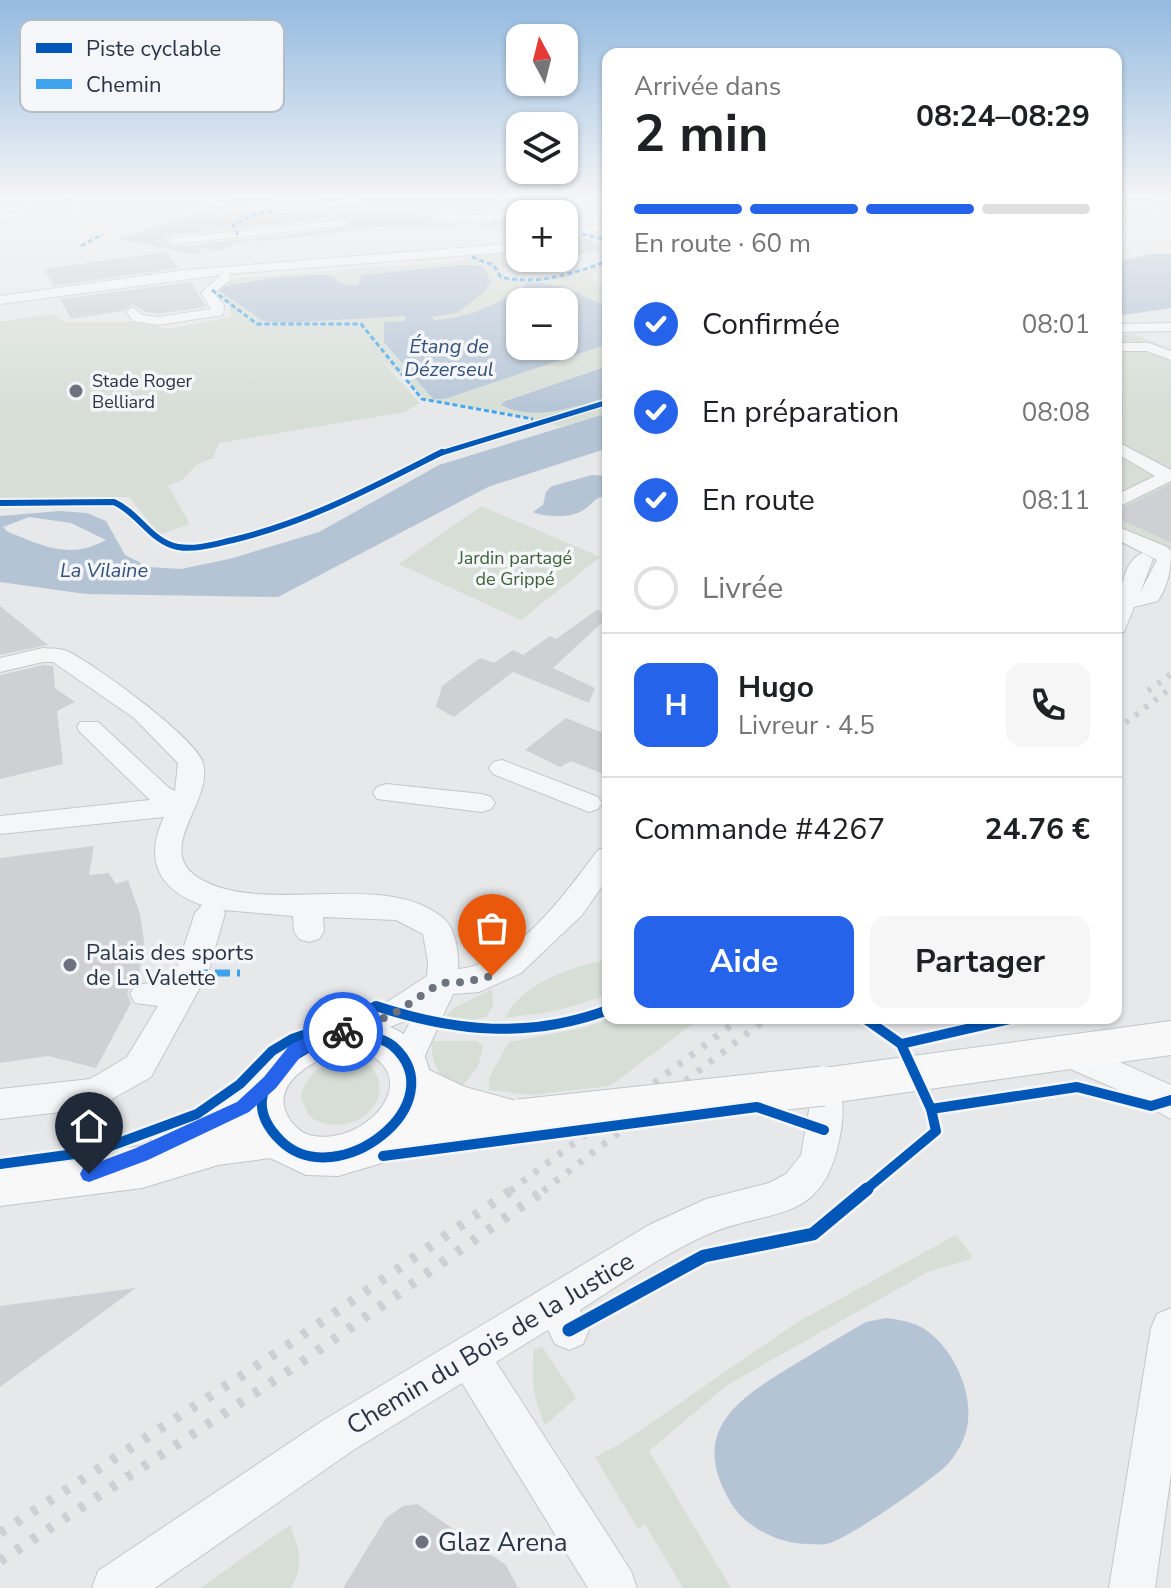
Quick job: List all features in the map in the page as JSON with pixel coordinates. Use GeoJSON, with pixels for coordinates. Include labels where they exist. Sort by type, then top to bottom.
{"type":"FeatureCollection","features":[{"type":"Feature","properties":{"kind":"main road"},"geometry":{"type":"LineString","coordinates":[[1064,1051],[1171,1022]]}},
{"type":"Feature","properties":{"kind":"main road"},"geometry":{"type":"LineString","coordinates":[[89,1174],[227,1116],[243,1107],[270,1083],[295,1051],[319,1038],[346,1032],[382,1039],[409,1071],[458,1104],[520,1119]]}},
{"type":"Feature","properties":{"kind":"main road"},"geometry":{"type":"LineString","coordinates":[[270,1083],[265,1112],[277,1138],[301,1154],[317,1157],[350,1155],[375,1144],[422,1132],[498,1127],[520,1119],[825,1092],[1064,1051],[1171,1038]]}},
{"type":"Feature","properties":{"kind":"main road"},"geometry":{"type":"LineString","coordinates":[[375,1144],[388,1134],[407,1108],[409,1071]]}},
{"type":"Feature","properties":{"kind":"main road"},"geometry":{"type":"LineString","coordinates":[[0,1185],[142,1168],[241,1140],[277,1138]]}},
{"type":"Feature","properties":{"kind":"street"},"geometry":{"type":"LineString","coordinates":[[0,300],[185,274],[259,269]]}},
{"type":"Feature","properties":{"kind":"street"},"geometry":{"type":"LineString","coordinates":[[133,311],[138,318],[158,321],[218,312],[217,305],[207,293],[226,277]]}},
{"type":"Feature","properties":{"kind":"street"},"geometry":{"type":"LineString","coordinates":[[1122,328],[1171,327]]}},
{"type":"Feature","properties":{"kind":"street"},"geometry":{"type":"LineString","coordinates":[[1122,347],[1149,347],[1171,356]]}},
{"type":"Feature","properties":{"kind":"street"},"geometry":{"type":"LineString","coordinates":[[1122,449],[1168,476],[1122,499]]}},
{"type":"Feature","properties":{"kind":"street"},"geometry":{"type":"LineString","coordinates":[[1122,535],[1160,551],[1167,559],[1151,597],[1126,603]]}},
{"type":"Feature","properties":{"kind":"street"},"geometry":{"type":"LineString","coordinates":[[1122,613],[1143,559]]}},
{"type":"Feature","properties":{"kind":"street"},"geometry":{"type":"LineString","coordinates":[[0,665],[43,655],[59,656],[142,713],[190,761],[193,771],[168,852],[177,878],[192,889],[213,898],[308,917],[382,907],[424,920],[435,927],[445,968],[434,1008],[409,1071]]}},
{"type":"Feature","properties":{"kind":"street"},"geometry":{"type":"LineString","coordinates":[[89,727],[160,794],[181,807]]}},
{"type":"Feature","properties":{"kind":"street"},"geometry":{"type":"LineString","coordinates":[[502,768],[589,803]]}},
{"type":"Feature","properties":{"kind":"street"},"geometry":{"type":"LineString","coordinates":[[386,793],[482,803]]}},
{"type":"Feature","properties":{"kind":"street"},"geometry":{"type":"LineString","coordinates":[[0,825],[181,807]]}},
{"type":"Feature","properties":{"kind":"street"},"geometry":{"type":"LineString","coordinates":[[346,1032],[395,1013],[440,983],[479,980],[510,965],[572,907],[602,872]]}},
{"type":"Feature","properties":{"kind":"street"},"geometry":{"type":"LineString","coordinates":[[0,1104],[96,1093],[139,1067],[193,973],[210,913]]}},
{"type":"Feature","properties":{"kind":"street"},"geometry":{"type":"LineString","coordinates":[[146,994],[184,992]]}},
{"type":"Feature","properties":{"kind":"street"},"geometry":{"type":"LineString","coordinates":[[1064,1051],[1108,1073],[1129,1078],[1171,1104]]}},
{"type":"Feature","properties":{"kind":"street","name":"Chemin du Bois de la Justice"},"geometry":{"type":"LineString","coordinates":[[115,1588],[337,1436],[468,1355],[562,1316],[662,1238],[711,1215],[778,1199],[807,1180],[820,1159],[829,1106],[825,1092]]}},
{"type":"Feature","properties":{"kind":"street"},"geometry":{"type":"LineString","coordinates":[[1132,1588],[1171,1328]]}},
{"type":"Feature","properties":{"kind":"street"},"geometry":{"type":"LineString","coordinates":[[468,1355],[614,1588]]}},
{"type":"Feature","properties":{"kind":"green space"},"geometry":{"type":"Polygon","coordinates":[[[355,269],[421,269],[363,275],[358,285],[345,285],[329,276],[311,275],[248,282],[223,287],[220,291],[263,321],[284,323],[405,315],[445,399],[561,360],[578,360],[578,354],[602,346],[602,368],[506,400],[501,405],[566,409],[602,399],[602,415],[561,427],[513,414],[427,400],[378,356],[420,403],[405,412],[219,443],[213,458],[196,465],[182,480],[168,486],[190,524],[160,535],[129,497],[0,499],[0,322],[52,314],[64,322],[140,322],[168,329],[231,317],[229,304],[217,293],[222,284],[240,278],[355,269]]]}},
{"type":"Feature","properties":{"kind":"green space"},"geometry":{"type":"Polygon","coordinates":[[[461,269],[504,269],[505,280],[564,276],[600,269],[589,277],[602,285],[602,303],[578,293],[578,288],[525,283],[522,288],[506,288],[506,298],[467,317],[442,320],[430,317],[457,313],[461,269]]]}},
{"type":"Feature","properties":{"kind":"green space"},"geometry":{"type":"Polygon","coordinates":[[[1132,333],[1171,350],[1171,556],[1122,544],[1122,336],[1132,333]]]}},
{"type":"Feature","properties":{"kind":"green space","name":"Jardin partagé de Grippé"},"geometry":{"type":"Polygon","coordinates":[[[481,506],[600,557],[521,620],[399,564],[481,506]]]}},
{"type":"Feature","properties":{"kind":"green space"},"geometry":{"type":"Polygon","coordinates":[[[602,961],[602,997],[556,1011],[505,1018],[523,995],[536,986],[579,967],[602,961]]]}},
{"type":"Feature","properties":{"kind":"green space"},"geometry":{"type":"Polygon","coordinates":[[[492,989],[493,1006],[486,1017],[444,1019],[454,1008],[492,989]]]}},
{"type":"Feature","properties":{"kind":"green space"},"geometry":{"type":"Polygon","coordinates":[[[602,1021],[602,1024],[693,1024],[610,1086],[530,1095],[489,1090],[489,1078],[509,1042],[602,1021]]]}},
{"type":"Feature","properties":{"kind":"green space"},"geometry":{"type":"Polygon","coordinates":[[[432,1041],[477,1041],[483,1047],[478,1067],[458,1091],[438,1070],[432,1041]]]}},
{"type":"Feature","properties":{"kind":"green space"},"geometry":{"type":"Polygon","coordinates":[[[342,1058],[367,1063],[377,1077],[379,1091],[375,1104],[366,1114],[338,1125],[323,1123],[308,1115],[301,1096],[316,1071],[342,1058]]]}},
{"type":"Feature","properties":{"kind":"green space"},"geometry":{"type":"Polygon","coordinates":[[[956,1235],[972,1256],[968,1260],[928,1272],[727,1385],[649,1451],[731,1588],[683,1588],[645,1524],[638,1529],[595,1457],[622,1443],[796,1323],[956,1235]]]}},
{"type":"Feature","properties":{"kind":"green space"},"geometry":{"type":"Polygon","coordinates":[[[542,1346],[576,1398],[545,1425],[535,1397],[533,1380],[534,1350],[542,1346]]]}},
{"type":"Feature","properties":{"kind":"green space"},"geometry":{"type":"Polygon","coordinates":[[[290,1525],[299,1557],[298,1572],[291,1588],[200,1588],[290,1525]]]}},
{"type":"Feature","properties":{"kind":"water","name":"Étang de Dézerseul"},"geometry":{"type":"Polygon","coordinates":[[[420,269],[485,269],[491,282],[483,293],[457,313],[431,317],[435,320],[459,317],[506,297],[506,360],[561,360],[445,399],[433,399],[384,342],[384,322],[405,321],[405,316],[284,323],[263,321],[220,291],[222,287],[247,282],[311,275],[329,276],[358,285],[362,275],[420,269]]]}},
{"type":"Feature","properties":{"kind":"water"},"geometry":{"type":"Polygon","coordinates":[[[1122,269],[1171,269],[1171,308],[1122,315],[1122,269]]]}},
{"type":"Feature","properties":{"kind":"water","name":"Étang de Dézerseul"},"geometry":{"type":"Polygon","coordinates":[[[525,283],[564,288],[522,288],[525,283]]]}},
{"type":"Feature","properties":{"kind":"water","name":"Étang de Dézerseul"},"geometry":{"type":"Polygon","coordinates":[[[578,294],[602,304],[602,346],[578,354],[578,294]]]}},
{"type":"Feature","properties":{"kind":"water","name":"Étang de Dézerseul"},"geometry":{"type":"Polygon","coordinates":[[[602,368],[602,399],[541,413],[514,410],[501,405],[602,368]]]}},
{"type":"Feature","properties":{"kind":"water","name":"La Vilaine"},"geometry":{"type":"Polygon","coordinates":[[[602,415],[602,450],[488,487],[278,597],[86,594],[0,582],[0,516],[60,511],[87,513],[106,521],[125,555],[149,567],[181,569],[229,559],[319,532],[439,465],[602,415]],[[29,517],[3,527],[8,532],[57,549],[80,549],[106,540],[71,523],[29,517]]]}},
{"type":"Feature","properties":{"kind":"water"},"geometry":{"type":"Polygon","coordinates":[[[592,475],[602,476],[602,497],[575,514],[556,516],[533,512],[543,505],[546,492],[552,486],[592,475]]]}},
{"type":"Feature","properties":{"kind":"water"},"geometry":{"type":"Polygon","coordinates":[[[886,1318],[912,1323],[926,1330],[937,1339],[955,1364],[962,1379],[968,1409],[968,1424],[957,1452],[925,1483],[869,1522],[836,1540],[824,1544],[797,1543],[765,1533],[737,1512],[719,1478],[715,1456],[717,1437],[724,1421],[753,1392],[772,1379],[866,1322],[886,1318]]]}},
{"type":"Feature","properties":{"kind":"building"},"geometry":{"type":"Polygon","coordinates":[[[44,269],[171,269],[53,286],[44,269]]]}},
{"type":"Feature","properties":{"kind":"building"},"geometry":{"type":"Polygon","coordinates":[[[191,282],[206,307],[158,314],[145,312],[133,304],[123,311],[71,319],[60,299],[191,282]]]}},
{"type":"Feature","properties":{"kind":"building"},"geometry":{"type":"Polygon","coordinates":[[[1171,484],[1171,542],[1122,521],[1122,508],[1171,484]]]}},
{"type":"Feature","properties":{"kind":"building"},"geometry":{"type":"Polygon","coordinates":[[[0,606],[48,645],[0,655],[0,606]]]}},
{"type":"Feature","properties":{"kind":"building"},"geometry":{"type":"Polygon","coordinates":[[[598,609],[602,614],[602,623],[553,668],[595,688],[589,703],[513,672],[454,717],[436,707],[442,686],[480,658],[494,663],[513,650],[523,655],[550,636],[556,639],[598,609]]]}},
{"type":"Feature","properties":{"kind":"building"},"geometry":{"type":"Polygon","coordinates":[[[43,665],[53,666],[55,688],[75,702],[57,711],[63,764],[0,779],[0,675],[43,665]]]}},
{"type":"Feature","properties":{"kind":"building"},"geometry":{"type":"Polygon","coordinates":[[[566,718],[602,733],[602,774],[571,761],[560,767],[525,750],[566,718]]]}},
{"type":"Feature","properties":{"kind":"building","name":"Palais des sports de La Valette"},"geometry":{"type":"Polygon","coordinates":[[[94,846],[89,875],[109,873],[116,884],[128,880],[140,914],[144,941],[138,982],[132,984],[127,993],[131,1003],[96,1068],[48,1056],[0,1063],[0,858],[94,846]]]}},
{"type":"Feature","properties":{"kind":"building"},"geometry":{"type":"Polygon","coordinates":[[[136,1288],[0,1387],[0,1306],[136,1288]]]}},
{"type":"Feature","properties":{"kind":"building","name":"Glaz Arena"},"geometry":{"type":"Polygon","coordinates":[[[417,1504],[506,1565],[518,1588],[343,1588],[386,1518],[403,1506],[417,1504]]]}},
{"type":"Feature","properties":{"kind":"railway"},"geometry":{"type":"LineString","coordinates":[[1148,691],[1171,674]]}},
{"type":"Feature","properties":{"kind":"railway"},"geometry":{"type":"LineString","coordinates":[[1122,725],[1171,688]]}},
{"type":"Feature","properties":{"kind":"railway"},"geometry":{"type":"LineString","coordinates":[[510,1191],[733,1024]]}},
{"type":"Feature","properties":{"kind":"railway"},"geometry":{"type":"LineString","coordinates":[[543,1191],[759,1024]]}},
{"type":"Feature","properties":{"kind":"railway"},"geometry":{"type":"LineString","coordinates":[[0,1533],[284,1348],[513,1189]]}},
{"type":"Feature","properties":{"kind":"railway"},"geometry":{"type":"LineString","coordinates":[[0,1561],[296,1366],[546,1189]]}},
{"type":"Feature","properties":{"kind":"marked path"},"geometry":{"type":"LineString","coordinates":[[496,269],[501,277],[526,281],[583,269]]}},
{"type":"Feature","properties":{"kind":"marked path"},"geometry":{"type":"LineString","coordinates":[[212,290],[257,324],[361,324],[422,399],[533,419]]}},
{"type":"Feature","properties":{"kind":"marked path"},"geometry":{"type":"LineString","coordinates":[[193,973],[240,973]]}},
{"type":"Feature","properties":{"kind":"cycle path"},"geometry":{"type":"LineString","coordinates":[[0,503],[114,502],[130,509],[163,542],[179,547],[208,546],[266,532],[321,513],[443,452],[602,404]]}},
{"type":"Feature","properties":{"kind":"cycle path"},"geometry":{"type":"LineString","coordinates":[[0,1164],[97,1151],[197,1114],[240,1084],[272,1051],[292,1039],[356,1017],[376,1006],[433,1023],[492,1030],[551,1027],[602,1012]]}},
{"type":"Feature","properties":{"kind":"cycle path"},"geometry":{"type":"LineString","coordinates":[[569,1330],[704,1256],[813,1234],[936,1131],[931,1109],[901,1044],[873,1024]]}},
{"type":"Feature","properties":{"kind":"cycle path"},"geometry":{"type":"LineString","coordinates":[[901,1044],[989,1024]]}},
{"type":"Feature","properties":{"kind":"cycle path"},"geometry":{"type":"LineString","coordinates":[[359,1032],[390,1044],[407,1062],[412,1085],[405,1108],[389,1130],[366,1147],[338,1157],[306,1155],[291,1149],[275,1135],[264,1110],[264,1092],[272,1075],[285,1060],[302,1048],[321,1039],[359,1032]]}},
{"type":"Feature","properties":{"kind":"cycle path"},"geometry":{"type":"LineString","coordinates":[[931,1109],[1077,1087],[1151,1106],[1171,1100]]}},
{"type":"Feature","properties":{"kind":"cycle path"},"geometry":{"type":"LineString","coordinates":[[383,1156],[757,1107],[824,1130]]}},
{"type":"Feature","properties":{"kind":"way so far"},"geometry":{"type":"LineString","coordinates":[[343,1032],[395,1013],[440,983],[492,976]]}},
{"type":"Feature","properties":{"kind":"place","name":"Stade Roger Belliard"},"geometry":{"type":"Point","coordinates":[76,391]}},
{"type":"Feature","properties":{"kind":"place","name":"Palais des sports de La Valette"},"geometry":{"type":"Point","coordinates":[70,965]}},
{"type":"Feature","properties":{"kind":"place","name":"Glaz Arena"},"geometry":{"type":"Point","coordinates":[422,1542]}},
{"type":"Feature","properties":{"kind":"route"},"geometry":{"type":"LineString","coordinates":[[89,1174],[227,1116],[257,1096],[270,1083],[284,1060],[306,1043],[343,1032]]}}]}
